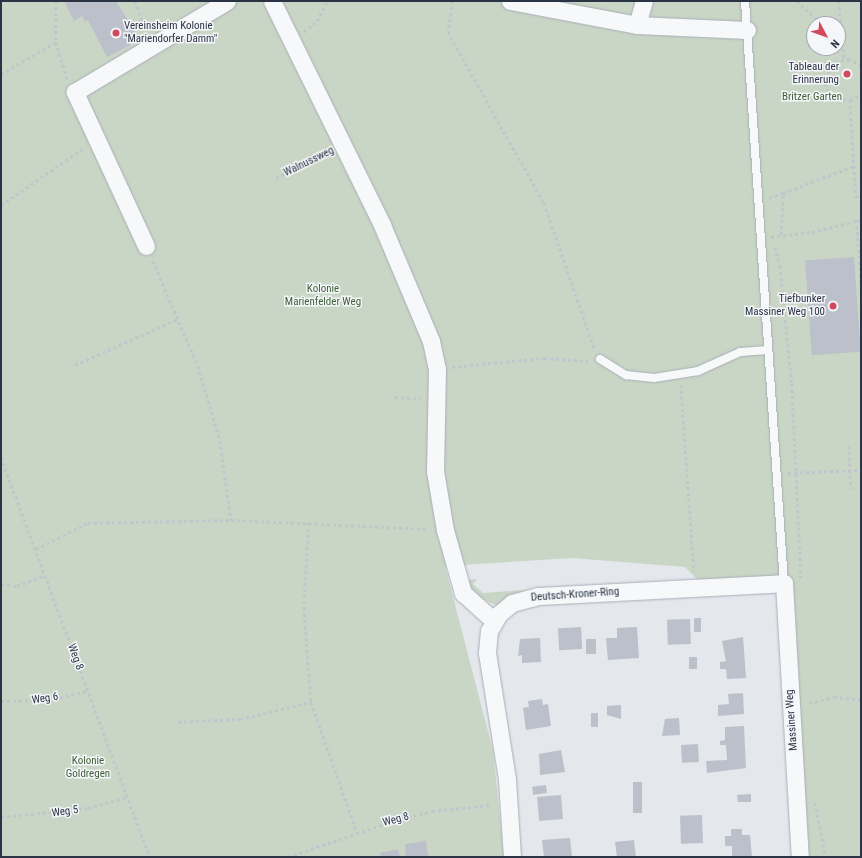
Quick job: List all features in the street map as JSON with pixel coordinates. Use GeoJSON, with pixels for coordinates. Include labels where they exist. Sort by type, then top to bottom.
{"type":"FeatureCollection","features":[{"type":"Feature","properties":{"kind":"street"},"geometry":{"type":"LineString","coordinates":[[146,246],[75,92],[152,44],[227,1]]}},
{"type":"Feature","properties":{"kind":"street"},"geometry":{"type":"LineString","coordinates":[[272,1],[289,41],[343,146],[411,291],[437,368],[438,401],[435,471],[445,530],[463,593],[494,621],[487,653],[508,804],[512,857]]}},
{"type":"Feature","properties":{"kind":"street"},"geometry":{"type":"LineString","coordinates":[[510,1],[637,25],[747,30]]}},
{"type":"Feature","properties":{"kind":"street"},"geometry":{"type":"LineString","coordinates":[[637,25],[644,1]]}},
{"type":"Feature","properties":{"kind":"street","name":"Deutsch-Kroner-Ring"},"geometry":{"type":"LineString","coordinates":[[494,621],[512,603],[533,596],[784,583]]}},
{"type":"Feature","properties":{"kind":"street","name":"Massiner Weg"},"geometry":{"type":"LineString","coordinates":[[784,583],[800,857]]}},
{"type":"Feature","properties":{"kind":"lane"},"geometry":{"type":"LineString","coordinates":[[745,1],[784,583]]}},
{"type":"Feature","properties":{"kind":"lane"},"geometry":{"type":"LineString","coordinates":[[600,358],[626,375],[654,378],[698,371],[740,352],[768,350]]}},
{"type":"Feature","properties":{"kind":"path"},"geometry":{"type":"LineString","coordinates":[[56,1],[56,42],[69,87],[75,92]]}},
{"type":"Feature","properties":{"kind":"path"},"geometry":{"type":"LineString","coordinates":[[135,1],[152,44]]}},
{"type":"Feature","properties":{"kind":"path"},"geometry":{"type":"LineString","coordinates":[[289,41],[317,21],[327,1]]}},
{"type":"Feature","properties":{"kind":"path"},"geometry":{"type":"LineString","coordinates":[[437,368],[544,358],[592,362],[600,358],[592,345],[584,314],[544,203],[448,32],[453,1]]}},
{"type":"Feature","properties":{"kind":"path"},"geometry":{"type":"LineString","coordinates":[[797,1],[813,16]]}},
{"type":"Feature","properties":{"kind":"path"},"geometry":{"type":"LineString","coordinates":[[839,1],[841,16]]}},
{"type":"Feature","properties":{"kind":"path"},"geometry":{"type":"LineString","coordinates":[[1,74],[56,42]]}},
{"type":"Feature","properties":{"kind":"path"},"geometry":{"type":"LineString","coordinates":[[861,66],[844,59],[831,65],[825,84],[837,99],[850,100],[861,94]]}},
{"type":"Feature","properties":{"kind":"path"},"geometry":{"type":"LineString","coordinates":[[850,100],[856,197],[861,197]]}},
{"type":"Feature","properties":{"kind":"path"},"geometry":{"type":"LineString","coordinates":[[1,205],[72,153],[97,141]]}},
{"type":"Feature","properties":{"kind":"path","name":"Walnussweg"},"geometry":{"type":"LineString","coordinates":[[276,178],[343,146]]}},
{"type":"Feature","properties":{"kind":"path"},"geometry":{"type":"LineString","coordinates":[[770,198],[854,166]]}},
{"type":"Feature","properties":{"kind":"path"},"geometry":{"type":"LineString","coordinates":[[780,235],[784,193]]}},
{"type":"Feature","properties":{"kind":"path"},"geometry":{"type":"LineString","coordinates":[[857,220],[861,285]]}},
{"type":"Feature","properties":{"kind":"path"},"geometry":{"type":"LineString","coordinates":[[762,237],[812,232],[861,220]]}},
{"type":"Feature","properties":{"kind":"path"},"geometry":{"type":"LineString","coordinates":[[772,237],[780,266],[792,384],[794,474],[799,503],[801,582]]}},
{"type":"Feature","properties":{"kind":"path"},"geometry":{"type":"LineString","coordinates":[[146,246],[198,366],[220,441],[231,520]]}},
{"type":"Feature","properties":{"kind":"path"},"geometry":{"type":"LineString","coordinates":[[75,365],[178,319]]}},
{"type":"Feature","properties":{"kind":"path"},"geometry":{"type":"LineString","coordinates":[[680,374],[694,574],[691,579]]}},
{"type":"Feature","properties":{"kind":"path"},"geometry":{"type":"LineString","coordinates":[[395,397],[438,401]]}},
{"type":"Feature","properties":{"kind":"path"},"geometry":{"type":"LineString","coordinates":[[849,446],[851,489]]}},
{"type":"Feature","properties":{"kind":"path","name":"Weg 8"},"geometry":{"type":"LineString","coordinates":[[1,456],[150,857]]}},
{"type":"Feature","properties":{"kind":"path"},"geometry":{"type":"LineString","coordinates":[[777,473],[794,474],[861,470]]}},
{"type":"Feature","properties":{"kind":"path"},"geometry":{"type":"LineString","coordinates":[[36,549],[88,523],[231,520],[445,530]]}},
{"type":"Feature","properties":{"kind":"path"},"geometry":{"type":"LineString","coordinates":[[309,524],[304,608],[311,702],[357,832]]}},
{"type":"Feature","properties":{"kind":"path"},"geometry":{"type":"LineString","coordinates":[[1,584],[17,586],[45,575]]}},
{"type":"Feature","properties":{"kind":"path","name":"Weg 6"},"geometry":{"type":"LineString","coordinates":[[1,701],[48,700],[88,691]]}},
{"type":"Feature","properties":{"kind":"path"},"geometry":{"type":"LineString","coordinates":[[809,696],[810,711]]}},
{"type":"Feature","properties":{"kind":"path"},"geometry":{"type":"LineString","coordinates":[[809,703],[834,697],[861,700]]}},
{"type":"Feature","properties":{"kind":"path"},"geometry":{"type":"LineString","coordinates":[[178,722],[240,719],[311,702]]}},
{"type":"Feature","properties":{"kind":"path"},"geometry":{"type":"LineString","coordinates":[[815,796],[826,857]]}},
{"type":"Feature","properties":{"kind":"path","name":"Weg 5"},"geometry":{"type":"LineString","coordinates":[[1,817],[88,808],[128,797]]}},
{"type":"Feature","properties":{"kind":"path","name":"Weg 8"},"geometry":{"type":"LineString","coordinates":[[288,857],[357,832],[432,811],[508,804]]}},
{"type":"Feature","properties":{"kind":"green space","name":"Kolonie Marienfelder Weg"},"geometry":{"type":"Polygon","coordinates":[[[1,1],[861,1],[861,857],[807,857],[789,577],[699,581],[685,567],[572,558],[445,566],[493,751],[504,857],[1,857],[1,1]]]}},
{"type":"Feature","properties":{"kind":"green space"},"geometry":{"type":"Polygon","coordinates":[[[477,579],[473,584],[483,593],[524,590],[498,606],[471,594],[467,580],[477,579]]]}},
{"type":"Feature","properties":{"kind":"building","name":"Vereinsheim Kolonie \"Mariendorfer Damm\""},"geometry":{"type":"Polygon","coordinates":[[[64,1],[116,1],[140,40],[107,57],[88,20],[85,22],[82,16],[74,21],[64,1]]]}},
{"type":"Feature","properties":{"kind":"building","name":"Tiefbunker Massiner Weg 100"},"geometry":{"type":"Polygon","coordinates":[[[854,257],[861,352],[812,355],[805,260],[854,257]]]}},
{"type":"Feature","properties":{"kind":"building"},"geometry":{"type":"Polygon","coordinates":[[[694,618],[701,618],[701,632],[694,632],[694,618]]]}},
{"type":"Feature","properties":{"kind":"building"},"geometry":{"type":"Polygon","coordinates":[[[690,619],[691,644],[668,645],[667,620],[690,619]]]}},
{"type":"Feature","properties":{"kind":"building"},"geometry":{"type":"Polygon","coordinates":[[[581,627],[582,649],[559,650],[558,628],[581,627]]]}},
{"type":"Feature","properties":{"kind":"building"},"geometry":{"type":"Polygon","coordinates":[[[637,627],[639,658],[608,660],[606,638],[617,638],[617,628],[637,627]]]}},
{"type":"Feature","properties":{"kind":"building"},"geometry":{"type":"Polygon","coordinates":[[[743,637],[746,678],[727,679],[726,669],[720,669],[720,662],[726,661],[722,641],[743,637]]]}},
{"type":"Feature","properties":{"kind":"building"},"geometry":{"type":"Polygon","coordinates":[[[540,638],[541,662],[522,663],[522,655],[518,656],[520,639],[540,638]]]}},
{"type":"Feature","properties":{"kind":"building"},"geometry":{"type":"Polygon","coordinates":[[[586,639],[596,639],[596,654],[586,654],[586,639]]]}},
{"type":"Feature","properties":{"kind":"building"},"geometry":{"type":"Polygon","coordinates":[[[689,657],[697,657],[697,669],[689,669],[689,657]]]}},
{"type":"Feature","properties":{"kind":"building"},"geometry":{"type":"Polygon","coordinates":[[[743,693],[744,714],[718,716],[718,705],[729,704],[728,694],[743,693]]]}},
{"type":"Feature","properties":{"kind":"building"},"geometry":{"type":"Polygon","coordinates":[[[542,699],[543,705],[548,704],[551,726],[526,730],[523,708],[529,707],[528,701],[542,699]]]}},
{"type":"Feature","properties":{"kind":"building"},"geometry":{"type":"Polygon","coordinates":[[[621,705],[621,719],[607,715],[607,706],[621,705]]]}},
{"type":"Feature","properties":{"kind":"building"},"geometry":{"type":"Polygon","coordinates":[[[591,713],[598,713],[598,727],[591,727],[591,713]]]}},
{"type":"Feature","properties":{"kind":"building"},"geometry":{"type":"Polygon","coordinates":[[[679,718],[680,735],[662,736],[665,719],[679,718]]]}},
{"type":"Feature","properties":{"kind":"building"},"geometry":{"type":"Polygon","coordinates":[[[744,726],[746,768],[707,773],[706,761],[727,760],[726,745],[720,745],[720,741],[725,740],[725,727],[744,726]]]}},
{"type":"Feature","properties":{"kind":"building"},"geometry":{"type":"Polygon","coordinates":[[[698,744],[699,762],[682,763],[681,745],[698,744]]]}},
{"type":"Feature","properties":{"kind":"building"},"geometry":{"type":"Polygon","coordinates":[[[561,750],[565,772],[540,775],[539,754],[561,750]]]}},
{"type":"Feature","properties":{"kind":"building"},"geometry":{"type":"Polygon","coordinates":[[[633,782],[642,782],[642,813],[633,813],[633,782]]]}},
{"type":"Feature","properties":{"kind":"building"},"geometry":{"type":"Polygon","coordinates":[[[546,785],[547,793],[533,795],[532,787],[546,785]]]}},
{"type":"Feature","properties":{"kind":"building"},"geometry":{"type":"Polygon","coordinates":[[[751,794],[751,802],[738,802],[737,795],[751,794]]]}},
{"type":"Feature","properties":{"kind":"building"},"geometry":{"type":"Polygon","coordinates":[[[561,795],[563,819],[539,821],[537,797],[561,795]]]}},
{"type":"Feature","properties":{"kind":"building"},"geometry":{"type":"Polygon","coordinates":[[[702,815],[703,843],[681,844],[680,816],[702,815]]]}},
{"type":"Feature","properties":{"kind":"building"},"geometry":{"type":"Polygon","coordinates":[[[731,829],[742,829],[742,835],[750,835],[752,857],[732,857],[732,846],[725,846],[725,836],[731,836],[731,829]]]}},
{"type":"Feature","properties":{"kind":"building"},"geometry":{"type":"Polygon","coordinates":[[[570,838],[572,857],[544,857],[542,840],[570,838]]]}},
{"type":"Feature","properties":{"kind":"building"},"geometry":{"type":"Polygon","coordinates":[[[634,840],[636,857],[617,857],[615,842],[634,840]]]}},
{"type":"Feature","properties":{"kind":"building"},"geometry":{"type":"Polygon","coordinates":[[[426,841],[428,856],[406,857],[405,844],[426,841]]]}},
{"type":"Feature","properties":{"kind":"building"},"geometry":{"type":"Polygon","coordinates":[[[398,849],[400,857],[381,857],[380,853],[398,849]]]}},
{"type":"Feature","properties":{"kind":"place","name":"Vereinsheim Kolonie \"Mariendorfer Damm\""},"geometry":{"type":"Point","coordinates":[116,33]}},
{"type":"Feature","properties":{"kind":"place","name":"Tableau der Erinnerung"},"geometry":{"type":"Point","coordinates":[847,74]}},
{"type":"Feature","properties":{"kind":"place","name":"Tiefbunker Massiner Weg 100"},"geometry":{"type":"Point","coordinates":[833,306]}},
{"type":"Feature","properties":{"kind":"park label","name":"Britzer Garten"},"geometry":{"type":"Point","coordinates":[812,97]}},
{"type":"Feature","properties":{"kind":"park label","name":"Kolonie Goldregen"},"geometry":{"type":"Point","coordinates":[88,768]}}]}
